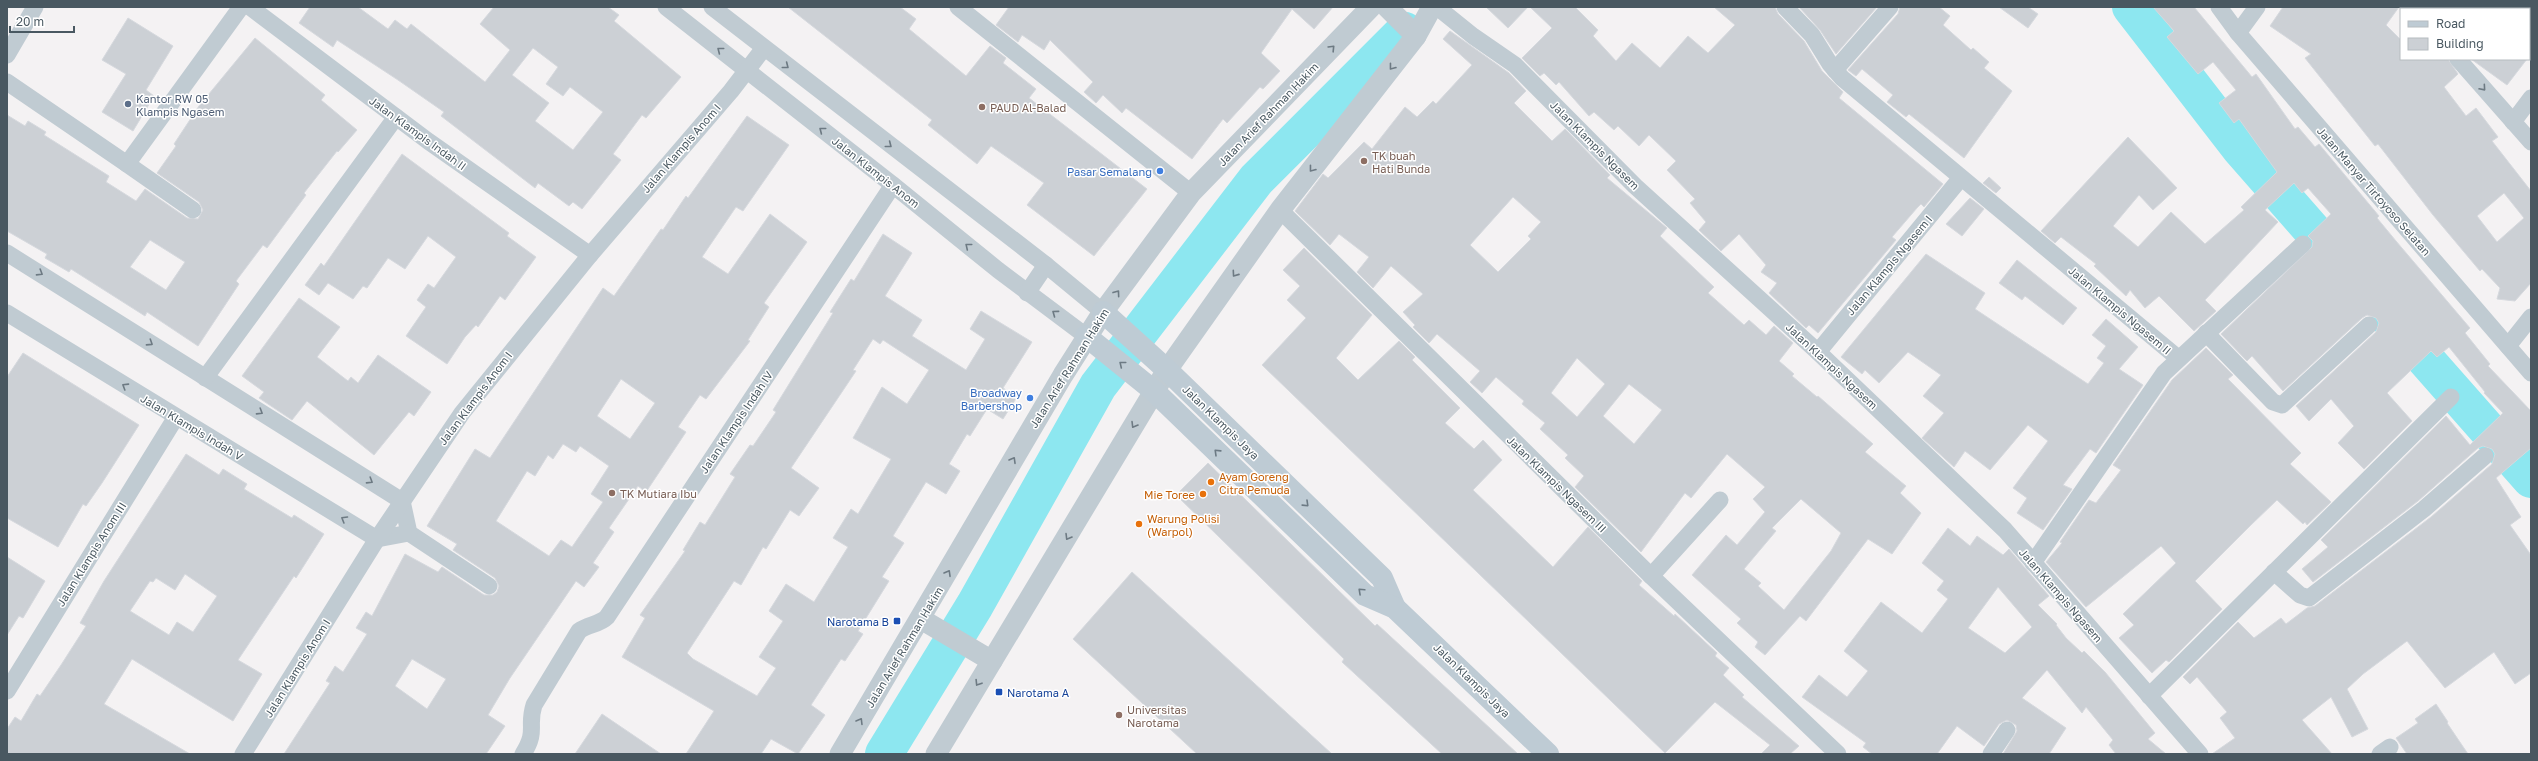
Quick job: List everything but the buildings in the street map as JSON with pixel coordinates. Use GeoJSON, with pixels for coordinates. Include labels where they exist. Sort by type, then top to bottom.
{"type":"FeatureCollection","features":[{"type":"Feature","properties":{"kind":"main road","name":"Jalan Klampis Jaya"},"geometry":{"type":"LineString","coordinates":[[1111,319],[1162,365],[1382,578],[1395,608]]}},
{"type":"Feature","properties":{"kind":"main road","name":"Jalan Klampis Jaya"},"geometry":{"type":"LineString","coordinates":[[1094,342],[1148,386],[1365,595],[1395,608],[1548,754]]}},
{"type":"Feature","properties":{"kind":"street"},"geometry":{"type":"LineString","coordinates":[[7,55],[35,7]]}},
{"type":"Feature","properties":{"kind":"street"},"geometry":{"type":"LineString","coordinates":[[127,164],[241,7]]}},
{"type":"Feature","properties":{"kind":"street","name":"Jalan Klampis Indah II"},"geometry":{"type":"LineString","coordinates":[[250,7],[396,117],[590,255]]}},
{"type":"Feature","properties":{"kind":"street","name":"Jalan Klampis Anom"},"geometry":{"type":"LineString","coordinates":[[666,7],[894,185],[1028,293],[1094,342]]}},
{"type":"Feature","properties":{"kind":"street"},"geometry":{"type":"LineString","coordinates":[[712,7],[1046,265],[1111,319]]}},
{"type":"Feature","properties":{"kind":"street"},"geometry":{"type":"LineString","coordinates":[[958,7],[1191,193]]}},
{"type":"Feature","properties":{"kind":"street","name":"Jalan Arief Rahman Hakim"},"geometry":{"type":"LineString","coordinates":[[840,754],[921,619],[1094,342],[1111,319],[1191,193],[1371,7]]}},
{"type":"Feature","properties":{"kind":"street"},"geometry":{"type":"LineString","coordinates":[[1387,7],[1416,36]]}},
{"type":"Feature","properties":{"kind":"street"},"geometry":{"type":"LineString","coordinates":[[936,754],[988,658],[1148,386],[1162,365],[1280,210],[1416,36],[1432,7]]}},
{"type":"Feature","properties":{"kind":"street","name":"Jalan Klampis Ngasem"},"geometry":{"type":"LineString","coordinates":[[1437,7],[1473,36],[1515,65],[1635,186],[1818,352],[2005,530],[2200,754]]}},
{"type":"Feature","properties":{"kind":"street","name":"Jalan Klampis Ngasem II"},"geometry":{"type":"LineString","coordinates":[[1785,7],[1812,35],[1835,70],[1960,179],[2178,358],[2164,374],[2033,563]]}},
{"type":"Feature","properties":{"kind":"street"},"geometry":{"type":"LineString","coordinates":[[1835,70],[1890,7]]}},
{"type":"Feature","properties":{"kind":"street","name":"Jalan Manyar Tirtoyoso Selatan"},"geometry":{"type":"LineString","coordinates":[[2219,7],[2238,33],[2531,373]]}},
{"type":"Feature","properties":{"kind":"street"},"geometry":{"type":"LineString","coordinates":[[2238,33],[2257,7]]}},
{"type":"Feature","properties":{"kind":"street","name":"Jalan Klampis Anom I"},"geometry":{"type":"LineString","coordinates":[[243,754],[377,539],[462,413],[590,255],[764,48]]}},
{"type":"Feature","properties":{"kind":"street"},"geometry":{"type":"LineString","coordinates":[[2459,60],[2531,142]]}},
{"type":"Feature","properties":{"kind":"street"},"geometry":{"type":"LineString","coordinates":[[7,82],[193,210]]}},
{"type":"Feature","properties":{"kind":"street"},"geometry":{"type":"LineString","coordinates":[[2513,122],[2531,98]]}},
{"type":"Feature","properties":{"kind":"street"},"geometry":{"type":"LineString","coordinates":[[205,378],[396,117]]}},
{"type":"Feature","properties":{"kind":"street","name":"Jalan Klampis Ngasem I"},"geometry":{"type":"LineString","coordinates":[[1818,352],[1960,179]]}},
{"type":"Feature","properties":{"kind":"street","name":"Jalan Klampis Indah IV"},"geometry":{"type":"LineString","coordinates":[[523,754],[532,740],[531,714],[534,705],[575,637],[584,627],[597,624],[607,617],[894,185]]}},
{"type":"Feature","properties":{"kind":"street","name":"Jalan Klampis Ngasem III"},"geometry":{"type":"LineString","coordinates":[[1280,210],[1651,576],[1838,754]]}},
{"type":"Feature","properties":{"kind":"street"},"geometry":{"type":"LineString","coordinates":[[2178,358],[2303,244]]}},
{"type":"Feature","properties":{"kind":"street"},"geometry":{"type":"LineString","coordinates":[[7,253],[402,501],[409,533],[489,586]]}},
{"type":"Feature","properties":{"kind":"street"},"geometry":{"type":"LineString","coordinates":[[1028,293],[1046,265]]}},
{"type":"Feature","properties":{"kind":"street","name":"Jalan Klampis Indah V"},"geometry":{"type":"LineString","coordinates":[[9,317],[377,539]]}},
{"type":"Feature","properties":{"kind":"street"},"geometry":{"type":"LineString","coordinates":[[2508,346],[2531,317]]}},
{"type":"Feature","properties":{"kind":"street"},"geometry":{"type":"LineString","coordinates":[[2206,334],[2274,402],[2282,405],[2369,325]]}},
{"type":"Feature","properties":{"kind":"street"},"geometry":{"type":"LineString","coordinates":[[2149,696],[2451,397]]}},
{"type":"Feature","properties":{"kind":"street","name":"Jalan Klampis Anom III"},"geometry":{"type":"LineString","coordinates":[[7,691],[176,417]]}},
{"type":"Feature","properties":{"kind":"street"},"geometry":{"type":"LineString","coordinates":[[2274,572],[2300,596],[2310,598],[2424,509],[2484,456]]}},
{"type":"Feature","properties":{"kind":"street"},"geometry":{"type":"LineString","coordinates":[[1651,576],[1720,500]]}},
{"type":"Feature","properties":{"kind":"street"},"geometry":{"type":"LineString","coordinates":[[377,539],[409,533]]}},
{"type":"Feature","properties":{"kind":"street"},"geometry":{"type":"LineString","coordinates":[[921,619],[988,658]]}},
{"type":"Feature","properties":{"kind":"street"},"geometry":{"type":"LineString","coordinates":[[1991,754],[2007,730]]}},
{"type":"Feature","properties":{"kind":"waterway"},"geometry":{"type":"LineString","coordinates":[[2131,7],[2240,148],[2348,271]]}},
{"type":"Feature","properties":{"kind":"waterway"},"geometry":{"type":"LineString","coordinates":[[884,754],[975,605],[1098,386],[1256,180],[1405,31]]}},
{"type":"Feature","properties":{"kind":"waterway"},"geometry":{"type":"LineString","coordinates":[[2390,319],[2531,479]]}},
{"type":"Feature","properties":{"kind":"place","name":"Kantor RW 05 Klampis Ngasem"},"geometry":{"type":"Point","coordinates":[128,104]}},
{"type":"Feature","properties":{"kind":"place","name":"PAUD Al-Balad"},"geometry":{"type":"Point","coordinates":[982,107]}},
{"type":"Feature","properties":{"kind":"place","name":"TK buah Hati Bunda"},"geometry":{"type":"Point","coordinates":[1364,161]}},
{"type":"Feature","properties":{"kind":"place","name":"Pasar Semalang"},"geometry":{"type":"Point","coordinates":[1160,171]}},
{"type":"Feature","properties":{"kind":"place","name":"Broadway Barbershop"},"geometry":{"type":"Point","coordinates":[1030,398]}},
{"type":"Feature","properties":{"kind":"place","name":"Ayam Goreng Citra Pemuda"},"geometry":{"type":"Point","coordinates":[1211,482]}},
{"type":"Feature","properties":{"kind":"place","name":"TK Mutiara Ibu"},"geometry":{"type":"Point","coordinates":[612,493]}},
{"type":"Feature","properties":{"kind":"place","name":"Mie Toree"},"geometry":{"type":"Point","coordinates":[1203,494]}},
{"type":"Feature","properties":{"kind":"place","name":"Warung Polisi (Warpol)"},"geometry":{"type":"Point","coordinates":[1139,524]}},
{"type":"Feature","properties":{"kind":"place","name":"Narotama B"},"geometry":{"type":"Point","coordinates":[897,621]}},
{"type":"Feature","properties":{"kind":"place","name":"Narotama A"},"geometry":{"type":"Point","coordinates":[999,692]}},
{"type":"Feature","properties":{"kind":"place","name":"Universitas Narotama"},"geometry":{"type":"Point","coordinates":[1119,715]}}]}
